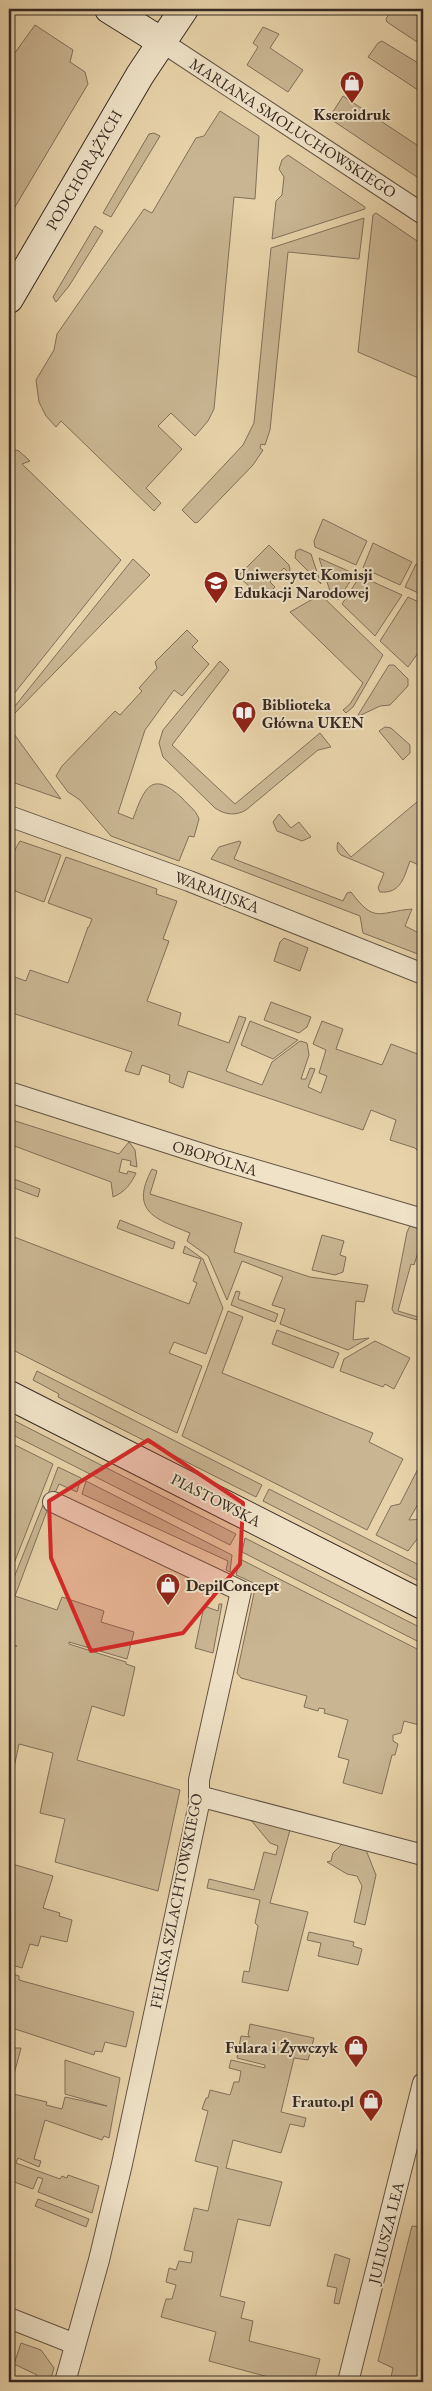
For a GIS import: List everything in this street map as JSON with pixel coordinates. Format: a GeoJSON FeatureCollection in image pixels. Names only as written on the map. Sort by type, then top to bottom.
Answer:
{"type":"FeatureCollection","features":[{"type":"Feature","properties":{"kind":"street"},"geometry":{"type":"LineString","coordinates":[[109,9],[162,42]]}},
{"type":"Feature","properties":{"kind":"street","name":"PODCHORĄŻYCH"},"geometry":{"type":"LineString","coordinates":[[9,300],[162,42],[184,9]]}},
{"type":"Feature","properties":{"kind":"street","name":"MARIANA SMOLUCHOWSKIEGO"},"geometry":{"type":"LineString","coordinates":[[162,42],[423,214]]}},
{"type":"Feature","properties":{"kind":"street","name":"WARMIJSKA"},"geometry":{"type":"LineString","coordinates":[[9,816],[189,880],[423,974]]}},
{"type":"Feature","properties":{"kind":"street","name":"OBOPÓLNA"},"geometry":{"type":"LineString","coordinates":[[9,1092],[237,1165],[423,1219]]}},
{"type":"Feature","properties":{"kind":"street","name":"PIASTOWSKA"},"geometry":{"type":"LineString","coordinates":[[9,1395],[423,1605]]}},
{"type":"Feature","properties":{"kind":"street","name":"FELIKSA SZLACHTOWSKIEGO"},"geometry":{"type":"LineString","coordinates":[[53,1502],[241,1591],[199,1780],[199,1796],[121,2172],[65,2382]]}},
{"type":"Feature","properties":{"kind":"street"},"geometry":{"type":"LineString","coordinates":[[199,1796],[423,1855]]}},
{"type":"Feature","properties":{"kind":"street","name":"JULIUSZA LEA"},"geometry":{"type":"LineString","coordinates":[[348,2382],[423,2083]]}},
{"type":"Feature","properties":{"kind":"street"},"geometry":{"type":"LineString","coordinates":[[9,2318],[76,2344]]}},
{"type":"Feature","properties":{"kind":"highlighted area"},"geometry":{"type":"Polygon","coordinates":[[[148,1440],[243,1503],[240,1564],[183,1633],[91,1651],[51,1558],[49,1501],[148,1440]]]}},
{"type":"Feature","properties":{"kind":"shaded area"},"geometry":{"type":"Polygon","coordinates":[[[392,9],[406,9],[420,18],[423,13],[423,33],[417,42],[387,22],[386,19],[392,9]]]}},
{"type":"Feature","properties":{"kind":"shaded area"},"geometry":{"type":"Polygon","coordinates":[[[35,25],[73,50],[70,62],[85,72],[88,84],[9,217],[9,61],[35,25]]]}},
{"type":"Feature","properties":{"kind":"shaded area"},"geometry":{"type":"Polygon","coordinates":[[[263,27],[279,34],[270,48],[303,70],[288,92],[247,65],[258,47],[253,43],[263,27]]]}},
{"type":"Feature","properties":{"kind":"shaded area"},"geometry":{"type":"Polygon","coordinates":[[[382,41],[423,66],[423,89],[421,92],[368,57],[378,43],[382,41]]]}},
{"type":"Feature","properties":{"kind":"shaded area"},"geometry":{"type":"Polygon","coordinates":[[[343,96],[423,149],[423,181],[329,118],[343,96]]]}},
{"type":"Feature","properties":{"kind":"shaded area"},"geometry":{"type":"Polygon","coordinates":[[[220,111],[259,136],[255,199],[234,197],[214,409],[208,421],[195,436],[171,413],[158,426],[182,449],[146,488],[161,503],[154,511],[61,421],[56,427],[46,416],[39,402],[36,380],[54,350],[57,334],[144,209],[152,213],[196,138],[204,136],[220,111]]]}},
{"type":"Feature","properties":{"kind":"shaded area"},"geometry":{"type":"Polygon","coordinates":[[[154,133],[160,136],[111,217],[103,213],[149,134],[154,133]]]}},
{"type":"Feature","properties":{"kind":"shaded area"},"geometry":{"type":"Polygon","coordinates":[[[288,155],[365,207],[365,209],[272,239],[276,201],[282,195],[284,177],[279,169],[282,160],[288,155]]]}},
{"type":"Feature","properties":{"kind":"shaded area"},"geometry":{"type":"Polygon","coordinates":[[[376,213],[423,245],[423,380],[358,352],[373,215],[376,213]]]}},
{"type":"Feature","properties":{"kind":"shaded area"},"geometry":{"type":"Polygon","coordinates":[[[364,218],[359,259],[288,252],[270,430],[265,445],[261,444],[260,448],[263,450],[253,465],[195,523],[182,510],[243,445],[254,423],[271,248],[364,218]]]}},
{"type":"Feature","properties":{"kind":"shaded area"},"geometry":{"type":"Polygon","coordinates":[[[95,226],[103,231],[69,286],[56,302],[53,297],[95,226]]]}},
{"type":"Feature","properties":{"kind":"shaded area"},"geometry":{"type":"Polygon","coordinates":[[[9,448],[19,451],[30,461],[22,464],[121,560],[9,700],[9,448]]]}},
{"type":"Feature","properties":{"kind":"shaded area"},"geometry":{"type":"Polygon","coordinates":[[[323,519],[367,541],[356,565],[315,547],[314,541],[323,519]]]}},
{"type":"Feature","properties":{"kind":"shaded area"},"geometry":{"type":"Polygon","coordinates":[[[373,543],[412,562],[400,585],[363,568],[373,543]]]}},
{"type":"Feature","properties":{"kind":"shaded area"},"geometry":{"type":"Polygon","coordinates":[[[269,545],[289,565],[290,569],[289,573],[284,568],[270,582],[275,587],[263,599],[238,576],[269,545]]]}},
{"type":"Feature","properties":{"kind":"shaded area"},"geometry":{"type":"Polygon","coordinates":[[[300,549],[311,554],[321,584],[295,558],[296,551],[300,549]]]}},
{"type":"Feature","properties":{"kind":"shaded area"},"geometry":{"type":"Polygon","coordinates":[[[319,558],[355,574],[338,600],[331,594],[319,558]]]}},
{"type":"Feature","properties":{"kind":"shaded area"},"geometry":{"type":"Polygon","coordinates":[[[133,559],[150,575],[12,716],[11,711],[133,559]]]}},
{"type":"Feature","properties":{"kind":"shaded area"},"geometry":{"type":"Polygon","coordinates":[[[416,564],[423,567],[423,595],[405,587],[416,564]]]}},
{"type":"Feature","properties":{"kind":"shaded area"},"geometry":{"type":"Polygon","coordinates":[[[360,576],[402,595],[375,636],[342,604],[360,576]]]}},
{"type":"Feature","properties":{"kind":"shaded area"},"geometry":{"type":"Polygon","coordinates":[[[318,596],[322,596],[383,655],[353,707],[346,713],[343,710],[350,704],[363,683],[290,612],[318,596]]]}},
{"type":"Feature","properties":{"kind":"shaded area"},"geometry":{"type":"Polygon","coordinates":[[[408,597],[423,604],[423,646],[408,667],[380,641],[408,597]]]}},
{"type":"Feature","properties":{"kind":"shaded area"},"geometry":{"type":"Polygon","coordinates":[[[187,630],[198,641],[192,647],[209,664],[182,696],[174,690],[145,730],[118,813],[133,819],[141,799],[150,786],[156,784],[163,785],[171,789],[192,808],[199,819],[194,837],[189,836],[179,861],[111,836],[80,800],[68,792],[56,776],[62,766],[115,711],[120,715],[142,691],[139,688],[157,668],[155,662],[187,630]]]}},
{"type":"Feature","properties":{"kind":"shaded area"},"geometry":{"type":"Polygon","coordinates":[[[220,661],[229,670],[172,745],[235,804],[320,733],[331,747],[318,750],[246,810],[234,814],[215,808],[163,757],[159,743],[163,730],[220,661]]]}},
{"type":"Feature","properties":{"kind":"shaded area"},"geometry":{"type":"Polygon","coordinates":[[[389,665],[394,665],[408,679],[408,686],[390,705],[380,706],[359,716],[358,715],[389,665]]]}},
{"type":"Feature","properties":{"kind":"shaded area"},"geometry":{"type":"Polygon","coordinates":[[[9,727],[61,799],[9,781],[9,727]]]}},
{"type":"Feature","properties":{"kind":"shaded area"},"geometry":{"type":"Polygon","coordinates":[[[385,727],[391,728],[410,745],[410,753],[403,760],[379,731],[385,727]]]}},
{"type":"Feature","properties":{"kind":"shaded area"},"geometry":{"type":"Polygon","coordinates":[[[423,797],[423,867],[410,861],[401,883],[393,890],[380,892],[378,888],[384,873],[341,855],[337,849],[338,842],[351,857],[423,797]]]}},
{"type":"Feature","properties":{"kind":"shaded area"},"geometry":{"type":"Polygon","coordinates":[[[279,814],[291,828],[299,822],[311,837],[302,841],[277,831],[273,822],[279,814]]]}},
{"type":"Feature","properties":{"kind":"shaded area"},"geometry":{"type":"Polygon","coordinates":[[[20,841],[61,855],[44,902],[15,891],[10,872],[12,859],[20,841]]]}},
{"type":"Feature","properties":{"kind":"shaded area"},"geometry":{"type":"Polygon","coordinates":[[[241,842],[234,859],[343,901],[347,893],[351,892],[366,909],[378,914],[412,909],[405,926],[423,935],[423,956],[363,933],[360,916],[211,859],[219,847],[241,842]]]}},
{"type":"Feature","properties":{"kind":"shaded area"},"geometry":{"type":"Polygon","coordinates":[[[66,857],[157,889],[156,894],[177,901],[163,939],[169,941],[147,1001],[181,1013],[178,1025],[229,1043],[239,1016],[246,1018],[226,1071],[262,1085],[272,1062],[300,1041],[307,1043],[309,1055],[301,1079],[306,1079],[310,1068],[315,1069],[308,1087],[321,1093],[327,1076],[319,1073],[326,1050],[313,1044],[322,1021],[343,1029],[336,1049],[382,1065],[391,1044],[423,1056],[423,1156],[415,1148],[390,1140],[396,1120],[371,1110],[363,1130],[188,1071],[183,1088],[169,1082],[170,1075],[142,1065],[139,1075],[125,1071],[132,1052],[9,1012],[9,975],[26,981],[30,970],[68,983],[92,919],[48,903],[66,857]]]}},
{"type":"Feature","properties":{"kind":"shaded area"},"geometry":{"type":"Polygon","coordinates":[[[284,938],[308,948],[300,971],[274,961],[280,942],[284,938]]]}},
{"type":"Feature","properties":{"kind":"shaded area"},"geometry":{"type":"Polygon","coordinates":[[[271,1002],[311,1017],[307,1027],[299,1033],[264,1020],[271,1002]]]}},
{"type":"Feature","properties":{"kind":"shaded area"},"geometry":{"type":"Polygon","coordinates":[[[250,1021],[298,1040],[273,1059],[241,1045],[250,1021]]]}},
{"type":"Feature","properties":{"kind":"shaded area"},"geometry":{"type":"Polygon","coordinates":[[[9,1119],[119,1154],[129,1142],[135,1150],[137,1167],[130,1165],[131,1161],[122,1159],[119,1172],[127,1174],[128,1171],[136,1173],[127,1187],[113,1197],[111,1182],[9,1144],[9,1119]]]}},
{"type":"Feature","properties":{"kind":"shaded area"},"geometry":{"type":"Polygon","coordinates":[[[152,1169],[157,1171],[150,1194],[242,1223],[234,1252],[310,1277],[368,1285],[364,1302],[356,1301],[353,1340],[369,1338],[348,1350],[280,1324],[285,1309],[272,1305],[283,1277],[242,1261],[227,1300],[208,1256],[187,1241],[190,1233],[157,1218],[145,1204],[143,1195],[152,1169]]]}},
{"type":"Feature","properties":{"kind":"shaded area"},"geometry":{"type":"Polygon","coordinates":[[[9,1177],[40,1189],[38,1197],[9,1186],[9,1177]]]}},
{"type":"Feature","properties":{"kind":"shaded area"},"geometry":{"type":"Polygon","coordinates":[[[120,1220],[175,1242],[173,1249],[117,1228],[120,1220]]]}},
{"type":"Feature","properties":{"kind":"shaded area"},"geometry":{"type":"Polygon","coordinates":[[[410,1226],[423,1230],[423,1246],[420,1246],[414,1265],[411,1264],[398,1311],[418,1317],[417,1320],[394,1313],[392,1309],[407,1232],[410,1226]]]}},
{"type":"Feature","properties":{"kind":"shaded area"},"geometry":{"type":"Polygon","coordinates":[[[9,1235],[189,1304],[197,1283],[193,1281],[201,1259],[183,1253],[185,1246],[203,1259],[223,1308],[206,1354],[174,1342],[169,1353],[202,1366],[177,1433],[9,1348],[9,1235]]]}},
{"type":"Feature","properties":{"kind":"shaded area"},"geometry":{"type":"Polygon","coordinates":[[[322,1235],[344,1241],[340,1255],[346,1257],[343,1272],[335,1275],[312,1270],[322,1235]]]}},
{"type":"Feature","properties":{"kind":"shaded area"},"geometry":{"type":"Polygon","coordinates":[[[236,1291],[240,1292],[238,1299],[278,1314],[275,1322],[231,1305],[236,1291]]]}},
{"type":"Feature","properties":{"kind":"shaded area"},"geometry":{"type":"Polygon","coordinates":[[[228,1311],[243,1317],[222,1373],[373,1433],[369,1442],[403,1459],[367,1530],[182,1436],[228,1311]]]}},
{"type":"Feature","properties":{"kind":"shaded area"},"geometry":{"type":"Polygon","coordinates":[[[277,1330],[339,1353],[333,1368],[272,1344],[277,1330]]]}},
{"type":"Feature","properties":{"kind":"shaded area"},"geometry":{"type":"Polygon","coordinates":[[[375,1341],[410,1358],[394,1389],[385,1384],[383,1387],[340,1371],[344,1359],[375,1341]]]}},
{"type":"Feature","properties":{"kind":"shaded area"},"geometry":{"type":"Polygon","coordinates":[[[37,1371],[262,1485],[256,1497],[58,1397],[59,1394],[33,1380],[37,1371]]]}},
{"type":"Feature","properties":{"kind":"shaded area"},"geometry":{"type":"Polygon","coordinates":[[[9,1418],[236,1534],[230,1545],[9,1433],[9,1418]]]}},
{"type":"Feature","properties":{"kind":"shaded area"},"geometry":{"type":"Polygon","coordinates":[[[9,1442],[53,1464],[11,1571],[9,1571],[9,1540],[15,1516],[9,1514],[9,1442]]]}},
{"type":"Feature","properties":{"kind":"shaded area"},"geometry":{"type":"Polygon","coordinates":[[[423,1459],[423,1495],[409,1520],[423,1519],[423,1531],[408,1551],[376,1535],[391,1506],[400,1504],[423,1459]]]}},
{"type":"Feature","properties":{"kind":"shaded area"},"geometry":{"type":"Polygon","coordinates":[[[58,1467],[81,1478],[77,1492],[59,1484],[50,1504],[45,1502],[58,1467]]]}},
{"type":"Feature","properties":{"kind":"shaded area"},"geometry":{"type":"Polygon","coordinates":[[[86,1481],[232,1555],[230,1572],[226,1570],[228,1561],[82,1494],[86,1481]]]}},
{"type":"Feature","properties":{"kind":"shaded area"},"geometry":{"type":"Polygon","coordinates":[[[269,1489],[423,1567],[423,1583],[263,1501],[269,1489]]]}},
{"type":"Feature","properties":{"kind":"shaded area"},"geometry":{"type":"Polygon","coordinates":[[[43,1505],[48,1508],[15,1596],[57,1610],[62,1597],[104,1611],[101,1622],[134,1632],[127,1659],[69,1642],[69,1644],[126,1662],[126,1664],[135,1667],[124,1716],[92,1706],[77,1760],[180,1790],[158,1891],[55,1862],[65,1819],[40,1813],[53,1753],[19,1744],[9,1791],[9,1646],[17,1646],[9,1644],[9,1590],[43,1505]]]}},
{"type":"Feature","properties":{"kind":"shaded area"},"geometry":{"type":"Polygon","coordinates":[[[245,1538],[423,1629],[423,1644],[242,1552],[245,1538]]]}},
{"type":"Feature","properties":{"kind":"shaded area"},"geometry":{"type":"Polygon","coordinates":[[[240,1559],[423,1652],[423,1726],[404,1721],[401,1733],[393,1735],[393,1741],[398,1744],[395,1755],[392,1755],[382,1794],[343,1783],[349,1760],[338,1757],[348,1720],[324,1713],[325,1709],[319,1708],[318,1711],[304,1707],[307,1696],[241,1678],[237,1673],[256,1584],[236,1575],[240,1559]]]}},
{"type":"Feature","properties":{"kind":"shaded area"},"geometry":{"type":"Polygon","coordinates":[[[219,1604],[222,1604],[213,1653],[195,1648],[204,1606],[218,1611],[219,1604]]]}},
{"type":"Feature","properties":{"kind":"shaded area"},"geometry":{"type":"Polygon","coordinates":[[[250,1819],[290,1830],[270,1903],[308,1912],[288,1991],[242,1982],[244,1971],[249,1972],[258,1926],[255,1923],[260,1900],[207,1888],[209,1879],[254,1890],[264,1852],[276,1855],[278,1846],[270,1843],[250,1819]]]}},
{"type":"Feature","properties":{"kind":"shaded area"},"geometry":{"type":"Polygon","coordinates":[[[342,1844],[366,1850],[376,1875],[365,1925],[354,1922],[362,1886],[357,1876],[347,1874],[327,1862],[331,1861],[333,1853],[342,1844]]]}},
{"type":"Feature","properties":{"kind":"shaded area"},"geometry":{"type":"Polygon","coordinates":[[[9,1863],[53,1876],[43,1908],[60,1913],[59,1916],[72,1920],[67,1942],[41,1936],[38,1946],[30,1944],[22,1968],[12,1965],[10,1973],[19,1976],[19,1980],[134,2012],[126,2047],[105,2042],[102,2052],[95,2051],[94,2055],[9,2027],[9,1863]]]}},
{"type":"Feature","properties":{"kind":"shaded area"},"geometry":{"type":"Polygon","coordinates":[[[309,1932],[354,1942],[353,1946],[362,1949],[358,1965],[318,1956],[321,1943],[307,1940],[309,1932]]]}},
{"type":"Feature","properties":{"kind":"shaded area"},"geometry":{"type":"Polygon","coordinates":[[[250,2024],[314,2038],[308,2060],[294,2058],[281,2112],[306,2118],[304,2127],[290,2124],[281,2153],[233,2140],[226,2168],[282,2182],[270,2226],[238,2219],[220,2296],[245,2302],[241,2318],[253,2321],[249,2341],[320,2359],[314,2382],[287,2382],[209,2361],[216,2332],[161,2317],[166,2299],[172,2299],[176,2285],[166,2282],[169,2268],[176,2270],[179,2261],[191,2263],[193,2252],[184,2250],[194,2208],[208,2211],[218,2167],[195,2161],[208,2111],[202,2109],[206,2098],[208,2098],[210,2090],[230,2095],[234,2082],[239,2082],[241,2071],[229,2068],[231,2060],[265,2068],[265,2065],[237,2058],[241,2036],[250,2037],[248,2035],[250,2024]]]}},
{"type":"Feature","properties":{"kind":"shaded area"},"geometry":{"type":"Polygon","coordinates":[[[9,2048],[21,2048],[9,2093],[9,2048]]]}},
{"type":"Feature","properties":{"kind":"shaded area"},"geometry":{"type":"Polygon","coordinates":[[[65,2060],[120,2078],[109,2138],[104,2136],[102,2140],[45,2120],[34,2159],[41,2161],[39,2167],[18,2158],[16,2163],[60,2179],[62,2176],[67,2178],[68,2175],[99,2186],[92,2213],[38,2192],[43,2179],[38,2177],[33,2189],[9,2180],[9,2093],[47,2102],[46,2105],[62,2109],[65,2097],[107,2106],[65,2094],[65,2060]]]}},
{"type":"Feature","properties":{"kind":"shaded area"},"geometry":{"type":"Polygon","coordinates":[[[38,2199],[89,2219],[86,2227],[35,2206],[38,2199]]]}},
{"type":"Feature","properties":{"kind":"shaded area"},"geometry":{"type":"Polygon","coordinates":[[[412,2226],[423,2227],[423,2382],[390,2382],[393,2368],[378,2361],[412,2226]]]}},
{"type":"Feature","properties":{"kind":"shaded area"},"geometry":{"type":"Polygon","coordinates":[[[335,2254],[350,2259],[339,2304],[334,2303],[337,2288],[327,2286],[335,2254]]]}},
{"type":"Feature","properties":{"kind":"shaded area"},"geometry":{"type":"Polygon","coordinates":[[[21,2343],[41,2350],[54,2368],[50,2382],[34,2382],[37,2375],[14,2364],[21,2343]]]}},
{"type":"Feature","properties":{"kind":"shaded area"},"geometry":{"type":"Polygon","coordinates":[[[373,2380],[390,2382],[373,2382],[373,2380]]]}},
{"type":"Feature","properties":{"kind":"place","name":"Kseroidruk"},"geometry":{"type":"Point","coordinates":[352,104]}},
{"type":"Feature","properties":{"kind":"place","name":"Uniwersytet Komisji Edukacji Narodowej"},"geometry":{"type":"Point","coordinates":[216,604]}},
{"type":"Feature","properties":{"kind":"place","name":"Biblioteka Główna UKEN"},"geometry":{"type":"Point","coordinates":[244,734]}},
{"type":"Feature","properties":{"kind":"place","name":"DepilConcept"},"geometry":{"type":"Point","coordinates":[168,1606]}},
{"type":"Feature","properties":{"kind":"place","name":"Fulara i Żywczyk"},"geometry":{"type":"Point","coordinates":[356,2068]}},
{"type":"Feature","properties":{"kind":"place","name":"Frauto.pl"},"geometry":{"type":"Point","coordinates":[371,2122]}}]}
